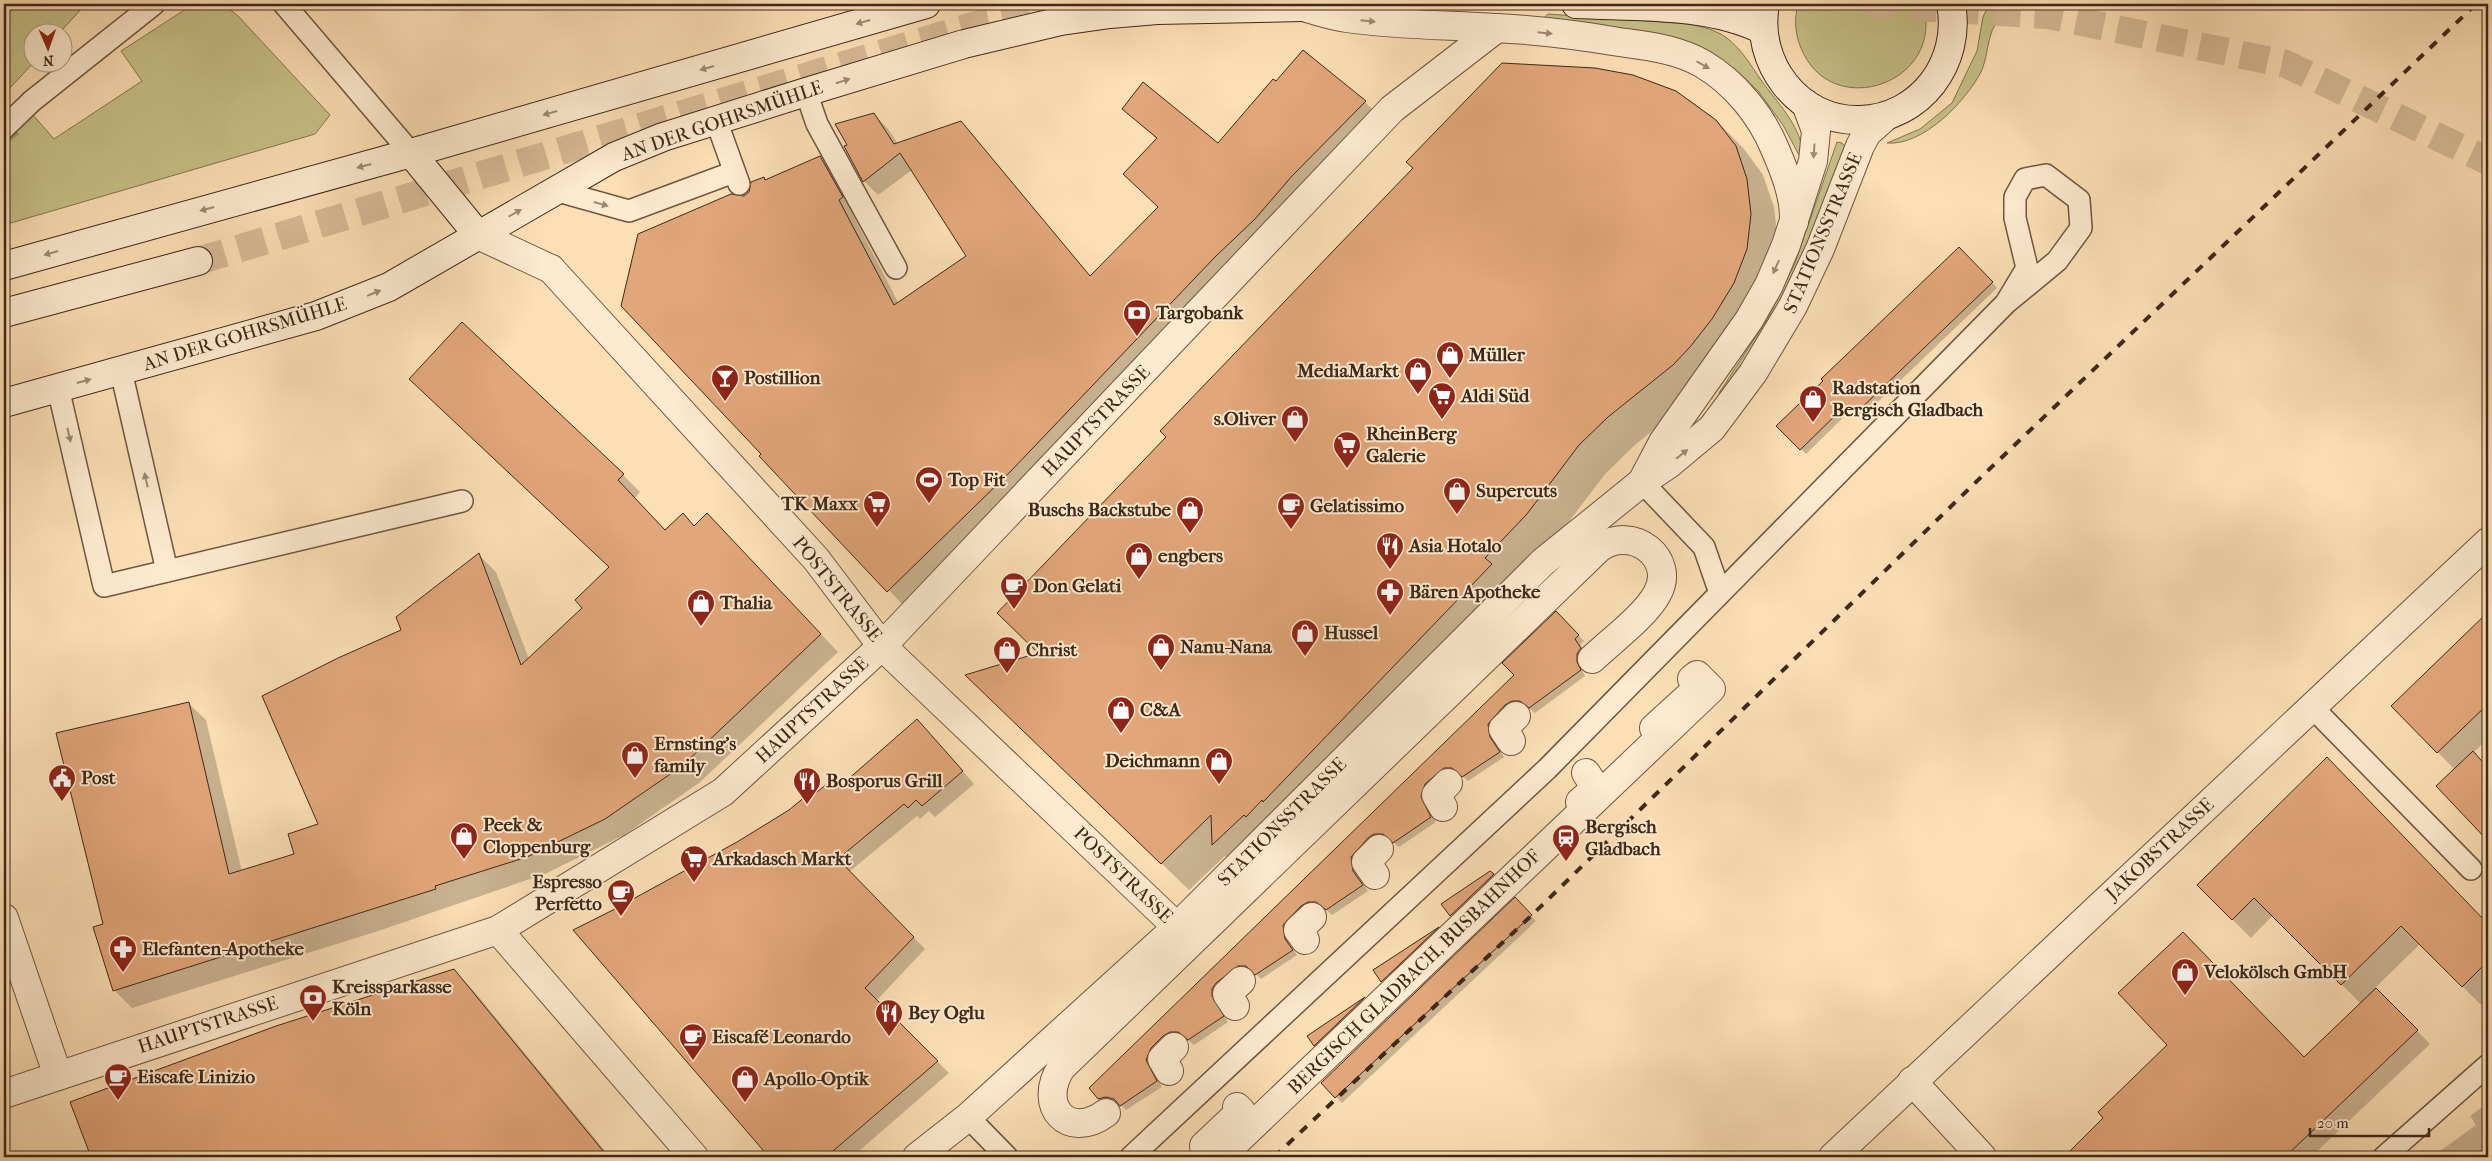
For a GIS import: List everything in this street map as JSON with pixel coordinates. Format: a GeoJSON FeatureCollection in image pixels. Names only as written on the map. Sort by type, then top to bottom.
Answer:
{"type":"FeatureCollection","features":[{"type":"Feature","properties":{"kind":"street"},"geometry":{"type":"LineString","coordinates":[[4,266],[411,153],[926,4]]}},
{"type":"Feature","properties":{"kind":"street"},"geometry":{"type":"LineString","coordinates":[[1576,4],[1710,13],[1735,18],[1763,30]]}},
{"type":"Feature","properties":{"kind":"street"},"geometry":{"type":"LineString","coordinates":[[1765,4],[1764,43],[1773,67],[1787,88],[1806,104],[1818,111],[1858,120],[1886,116],[1915,101],[1937,78],[1951,48],[1955,8]]}},
{"type":"Feature","properties":{"kind":"street","name":"AN DER GOHRSMÜHLE"},"geometry":{"type":"LineString","coordinates":[[4,403],[316,316],[388,287],[614,157],[716,120],[964,44],[1061,21],[1110,14],[1157,10],[1315,5],[1345,18],[1497,28],[1602,39],[1660,48],[1702,64],[1734,89],[1761,122],[1772,142],[1788,182],[1794,207],[1794,222]]}},
{"type":"Feature","properties":{"kind":"street","name":"HAUPTSTRASSE"},"geometry":{"type":"LineString","coordinates":[[4,1094],[498,930],[723,792],[882,646],[1392,108],[1497,28]]}},
{"type":"Feature","properties":{"kind":"street","name":"STATIONSSTRASSE"},"geometry":{"type":"LineString","coordinates":[[1642,482],[1663,442],[1749,320],[1769,285],[1794,222],[1813,161],[1816,130],[1806,104]]}},
{"type":"Feature","properties":{"kind":"street","name":"STATIONSSTRASSE"},"geometry":{"type":"LineString","coordinates":[[917,1157],[968,1117],[1177,927],[1542,562],[1642,482],[1669,464],[1712,428],[1753,373],[1793,306],[1814,262],[1860,146],[1868,133],[1886,116]]}},
{"type":"Feature","properties":{"kind":"street"},"geometry":{"type":"LineString","coordinates":[[411,153],[478,235]]}},
{"type":"Feature","properties":{"kind":"street","name":"POSTSTRASSE"},"geometry":{"type":"LineString","coordinates":[[478,235],[552,269],[816,559],[882,646],[1177,927]]}},
{"type":"Feature","properties":{"kind":"street"},"geometry":{"type":"LineString","coordinates":[[4,314],[198,261]]}},
{"type":"Feature","properties":{"kind":"street"},"geometry":{"type":"LineString","coordinates":[[1106,1113],[1096,1120],[1083,1124],[1070,1122],[1060,1114],[1053,1102],[1051,1090],[1054,1078],[1061,1068],[1599,548],[1609,541],[1625,538],[1640,542],[1651,551],[1659,562],[1661,577],[1658,592],[1650,604],[1592,659]]}},
{"type":"Feature","properties":{"kind":"street","name":"JAKOBSTRASSE"},"geometry":{"type":"LineString","coordinates":[[1833,1157],[2488,542]]}},
{"type":"Feature","properties":{"kind":"street","name":"BERGISCH GLADBACH, BUSBAHNHOF"},"geometry":{"type":"LineString","coordinates":[[1212,1152],[1711,689],[1697,675],[1692,679],[1698,688],[1654,728]]}},
{"type":"Feature","properties":{"kind":"street"},"geometry":{"type":"LineString","coordinates":[[1580,802],[1596,788],[1586,773]]}},
{"type":"Feature","properties":{"kind":"street","name":"BERGISCH GLADBACH, BUSBAHNHOF"},"geometry":{"type":"LineString","coordinates":[[1508,869],[1525,853],[1519,843]]}},
{"type":"Feature","properties":{"kind":"street","name":"BERGISCH GLADBACH, BUSBAHNHOF"},"geometry":{"type":"LineString","coordinates":[[1438,935],[1455,920],[1449,910]]}},
{"type":"Feature","properties":{"kind":"street"},"geometry":{"type":"LineString","coordinates":[[4,918],[58,1076]]}},
{"type":"Feature","properties":{"kind":"street"},"geometry":{"type":"LineString","coordinates":[[498,930],[694,1157]]}},
{"type":"Feature","properties":{"kind":"street","name":"BERGISCH GLADBACH, BUSBAHNHOF"},"geometry":{"type":"LineString","coordinates":[[1369,1004],[1387,987],[1380,975]]}},
{"type":"Feature","properties":{"kind":"street"},"geometry":{"type":"LineString","coordinates":[[1912,1082],[1982,1157]]}},
{"type":"Feature","properties":{"kind":"street","name":"BERGISCH GLADBACH, BUSBAHNHOF"},"geometry":{"type":"LineString","coordinates":[[1212,1152],[1241,1112],[1237,1107]]}},
{"type":"Feature","properties":{"kind":"lane"},"geometry":{"type":"LineString","coordinates":[[4,128],[32,101],[154,4]]}},
{"type":"Feature","properties":{"kind":"lane"},"geometry":{"type":"LineString","coordinates":[[284,4],[411,153]]}},
{"type":"Feature","properties":{"kind":"lane"},"geometry":{"type":"LineString","coordinates":[[806,92],[817,124],[896,268]]}},
{"type":"Feature","properties":{"kind":"lane"},"geometry":{"type":"LineString","coordinates":[[554,190],[629,212],[737,178],[716,120]]}},
{"type":"Feature","properties":{"kind":"lane"},"geometry":{"type":"LineString","coordinates":[[1131,1157],[1486,827],[1566,750],[2006,303],[2057,261],[2081,228],[2079,200],[2046,175],[2025,179],[2015,197],[2015,218],[2027,268],[2006,303]]}},
{"type":"Feature","properties":{"kind":"lane"},"geometry":{"type":"LineString","coordinates":[[121,371],[167,571]]}},
{"type":"Feature","properties":{"kind":"lane"},"geometry":{"type":"LineString","coordinates":[[58,388],[104,586],[462,501]]}},
{"type":"Feature","properties":{"kind":"lane"},"geometry":{"type":"LineString","coordinates":[[1642,482],[1704,547],[1720,593]]}},
{"type":"Feature","properties":{"kind":"lane"},"geometry":{"type":"LineString","coordinates":[[2312,707],[2471,869]]}},
{"type":"Feature","properties":{"kind":"lane"},"geometry":{"type":"LineString","coordinates":[[2384,1157],[2488,1065]]}},
{"type":"Feature","properties":{"kind":"lane"},"geometry":{"type":"LineString","coordinates":[[968,1117],[1008,1157]]}},
{"type":"Feature","properties":{"kind":"shaded area"},"geometry":{"type":"Polygon","coordinates":[[[4,4],[86,4],[69,22],[22,22],[22,72],[25,72],[10,88],[4,80],[4,4]]]}},
{"type":"Feature","properties":{"kind":"shaded area"},"geometry":{"type":"Polygon","coordinates":[[[198,4],[223,4],[238,16],[330,115],[315,134],[4,225],[4,115],[33,115],[54,139],[142,81],[121,51],[189,7],[198,4]]]}},
{"type":"Feature","properties":{"kind":"shaded area"},"geometry":{"type":"Polygon","coordinates":[[[1798,4],[1923,4],[1926,32],[1918,55],[1902,72],[1882,84],[1859,88],[1836,84],[1816,71],[1801,48],[1796,26],[1798,4]]]}},
{"type":"Feature","properties":{"kind":"shaded area"},"geometry":{"type":"Polygon","coordinates":[[[1989,4],[2007,4],[1992,31],[1983,67],[1974,84],[1942,120],[1928,130],[1901,142],[1887,143],[1920,129],[1952,103],[1977,51],[1983,17],[1989,4]]]}},
{"type":"Feature","properties":{"kind":"shaded area"},"geometry":{"type":"Polygon","coordinates":[[[1548,14],[1691,24],[1723,35],[1741,52],[1787,114],[1797,132],[1803,153],[1799,155],[1783,125],[1759,92],[1735,69],[1705,50],[1535,27],[1548,14]]]}},
{"type":"Feature","properties":{"kind":"shaded area"},"geometry":{"type":"Polygon","coordinates":[[[1837,142],[1842,143],[1845,147],[1797,279],[1726,398],[1719,393],[1768,318],[1795,263],[1837,142]]]}},
{"type":"Feature","properties":{"kind":"building"},"geometry":{"type":"Polygon","coordinates":[[[1303,50],[1366,101],[1292,176],[1255,219],[1215,257],[1010,472],[887,592],[759,456],[761,454],[621,306],[638,234],[731,194],[744,196],[749,192],[751,182],[764,177],[765,180],[820,156],[843,197],[839,200],[894,305],[966,256],[900,153],[863,182],[844,146],[847,145],[835,124],[874,113],[894,144],[961,121],[1090,276],[1158,207],[1123,174],[1157,138],[1122,109],[1143,82],[1218,143],[1273,79],[1276,81],[1303,50]]]}},
{"type":"Feature","properties":{"kind":"building","name":"RheinBerg Galerie"},"geometry":{"type":"Polygon","coordinates":[[[1502,63],[1595,68],[1633,75],[1676,91],[1716,120],[1736,146],[1747,179],[1751,214],[1747,249],[1734,283],[1712,319],[1690,347],[1673,365],[1608,417],[1579,445],[1527,514],[1485,558],[1492,564],[1263,802],[1262,800],[1246,817],[1244,815],[1212,845],[1211,815],[1161,864],[965,675],[1038,653],[997,613],[1166,437],[1160,431],[1413,168],[1406,162],[1502,63]]]}},
{"type":"Feature","properties":{"kind":"building"},"geometry":{"type":"Polygon","coordinates":[[[1959,247],[1993,282],[1854,415],[1845,406],[1800,450],[1776,426],[1823,381],[1821,379],[1959,247]]]}},
{"type":"Feature","properties":{"kind":"building"},"geometry":{"type":"Polygon","coordinates":[[[462,322],[624,474],[618,480],[665,530],[683,513],[694,526],[707,513],[821,634],[682,766],[605,819],[527,857],[435,886],[436,889],[113,991],[93,927],[103,924],[56,733],[189,702],[229,874],[294,854],[288,834],[318,824],[262,696],[338,658],[401,630],[396,617],[479,553],[521,665],[582,608],[575,600],[609,567],[409,379],[462,322]]]}},
{"type":"Feature","properties":{"kind":"building"},"geometry":{"type":"Polygon","coordinates":[[[1556,611],[1579,635],[1575,639],[1581,648],[1577,654],[1577,662],[1581,670],[1529,708],[1520,701],[1512,701],[1505,705],[1488,724],[1490,737],[1500,752],[1462,777],[1452,768],[1444,768],[1425,784],[1421,797],[1431,817],[1393,843],[1383,834],[1374,834],[1368,838],[1351,857],[1353,871],[1363,885],[1326,910],[1316,902],[1308,902],[1301,906],[1283,925],[1285,939],[1293,950],[1255,975],[1246,966],[1238,966],[1216,983],[1212,989],[1212,996],[1224,1016],[1188,1040],[1178,1032],[1170,1032],[1163,1036],[1151,1048],[1146,1060],[1157,1081],[1120,1106],[1114,1099],[1106,1097],[1098,1099],[1089,1088],[1514,675],[1502,663],[1556,611]]]}},
{"type":"Feature","properties":{"kind":"building"},"geometry":{"type":"Polygon","coordinates":[[[2488,612],[2488,704],[2437,753],[2391,706],[2488,612]]]}},
{"type":"Feature","properties":{"kind":"building"},"geometry":{"type":"Polygon","coordinates":[[[917,719],[963,771],[922,806],[916,800],[908,808],[904,804],[838,859],[914,937],[865,988],[938,1061],[826,1157],[769,1157],[573,930],[737,842],[789,810],[806,796],[812,796],[832,780],[838,788],[917,719]]]}},
{"type":"Feature","properties":{"kind":"building"},"geometry":{"type":"Polygon","coordinates":[[[2473,751],[2488,768],[2488,841],[2436,786],[2473,751]]]}},
{"type":"Feature","properties":{"kind":"building"},"geometry":{"type":"Polygon","coordinates":[[[2327,757],[2488,924],[2488,961],[2462,987],[2401,926],[2341,985],[2254,898],[2232,920],[2197,885],[2327,757]]]}},
{"type":"Feature","properties":{"kind":"building"},"geometry":{"type":"Polygon","coordinates":[[[1490,871],[1494,874],[1450,916],[1441,904],[1490,871]]]}},
{"type":"Feature","properties":{"kind":"building"},"geometry":{"type":"Polygon","coordinates":[[[1515,897],[1532,915],[1335,1098],[1321,1083],[1515,897]]]}},
{"type":"Feature","properties":{"kind":"building"},"geometry":{"type":"Polygon","coordinates":[[[1439,927],[1381,982],[1373,970],[1439,927]]]}},
{"type":"Feature","properties":{"kind":"building"},"geometry":{"type":"Polygon","coordinates":[[[2183,932],[2304,1057],[2376,988],[2418,1030],[2285,1157],[2064,1157],[2103,1118],[2098,1112],[2167,1045],[2118,993],[2183,932]]]}},
{"type":"Feature","properties":{"kind":"building"},"geometry":{"type":"Polygon","coordinates":[[[454,969],[608,1157],[91,1157],[70,1102],[276,1026],[454,969]]]}},
{"type":"Feature","properties":{"kind":"building"},"geometry":{"type":"Polygon","coordinates":[[[1365,997],[1314,1046],[1307,1036],[1365,997]]]}},
{"type":"Feature","properties":{"kind":"tunnel"},"geometry":{"type":"LineString","coordinates":[[1867,4],[2048,15],[2286,64],[2488,161]]}},
{"type":"Feature","properties":{"kind":"tunnel"},"geometry":{"type":"LineString","coordinates":[[198,261],[976,25],[1055,10]]}},
{"type":"Feature","properties":{"kind":"railway"},"geometry":{"type":"LineString","coordinates":[[1274,1157],[1532,915],[1976,482],[2476,4]]}},
{"type":"Feature","properties":{"kind":"place","name":"Targobank"},"geometry":{"type":"Point","coordinates":[1137,337]}},
{"type":"Feature","properties":{"kind":"place","name":"Müller"},"geometry":{"type":"Point","coordinates":[1450,379]}},
{"type":"Feature","properties":{"kind":"place","name":"MediaMarkt"},"geometry":{"type":"Point","coordinates":[1418,395]}},
{"type":"Feature","properties":{"kind":"place","name":"Postillion"},"geometry":{"type":"Point","coordinates":[725,402]}},
{"type":"Feature","properties":{"kind":"place","name":"Aldi Süd"},"geometry":{"type":"Point","coordinates":[1442,420]}},
{"type":"Feature","properties":{"kind":"place","name":"Radstation Bergisch Gladbach"},"geometry":{"type":"Point","coordinates":[1813,423]}},
{"type":"Feature","properties":{"kind":"place","name":"s.Oliver"},"geometry":{"type":"Point","coordinates":[1295,443]}},
{"type":"Feature","properties":{"kind":"place","name":"RheinBerg Galerie"},"geometry":{"type":"Point","coordinates":[1347,469]}},
{"type":"Feature","properties":{"kind":"place","name":"Top Fit"},"geometry":{"type":"Point","coordinates":[929,504]}},
{"type":"Feature","properties":{"kind":"place","name":"Supercuts"},"geometry":{"type":"Point","coordinates":[1457,515]}},
{"type":"Feature","properties":{"kind":"place","name":"TK Maxx"},"geometry":{"type":"Point","coordinates":[877,528]}},
{"type":"Feature","properties":{"kind":"place","name":"Gelatissimo"},"geometry":{"type":"Point","coordinates":[1291,530]}},
{"type":"Feature","properties":{"kind":"place","name":"Buschs Backstube"},"geometry":{"type":"Point","coordinates":[1190,534]}},
{"type":"Feature","properties":{"kind":"place","name":"Asia Hotalo"},"geometry":{"type":"Point","coordinates":[1390,570]}},
{"type":"Feature","properties":{"kind":"place","name":"engbers"},"geometry":{"type":"Point","coordinates":[1139,580]}},
{"type":"Feature","properties":{"kind":"place","name":"Don Gelati"},"geometry":{"type":"Point","coordinates":[1014,610]}},
{"type":"Feature","properties":{"kind":"place","name":"Bären Apotheke"},"geometry":{"type":"Point","coordinates":[1390,616]}},
{"type":"Feature","properties":{"kind":"place","name":"Thalia"},"geometry":{"type":"Point","coordinates":[701,627]}},
{"type":"Feature","properties":{"kind":"place","name":"Hussel"},"geometry":{"type":"Point","coordinates":[1305,657]}},
{"type":"Feature","properties":{"kind":"place","name":"Nanu-Nana"},"geometry":{"type":"Point","coordinates":[1161,671]}},
{"type":"Feature","properties":{"kind":"place","name":"Christ"},"geometry":{"type":"Point","coordinates":[1007,674]}},
{"type":"Feature","properties":{"kind":"place","name":"C&A"},"geometry":{"type":"Point","coordinates":[1121,734]}},
{"type":"Feature","properties":{"kind":"place","name":"Ernsting's family"},"geometry":{"type":"Point","coordinates":[635,779]}},
{"type":"Feature","properties":{"kind":"place","name":"Deichmann"},"geometry":{"type":"Point","coordinates":[1219,785]}},
{"type":"Feature","properties":{"kind":"place","name":"Post"},"geometry":{"type":"Point","coordinates":[62,802]}},
{"type":"Feature","properties":{"kind":"place","name":"Bosporus Grill"},"geometry":{"type":"Point","coordinates":[807,805]}},
{"type":"Feature","properties":{"kind":"place","name":"Peek & Cloppenburg"},"geometry":{"type":"Point","coordinates":[464,860]}},
{"type":"Feature","properties":{"kind":"place","name":"Bergisch Gladbach"},"geometry":{"type":"Point","coordinates":[1566,862]}},
{"type":"Feature","properties":{"kind":"place","name":"Arkadasch Markt"},"geometry":{"type":"Point","coordinates":[694,883]}},
{"type":"Feature","properties":{"kind":"place","name":"Espresso Perfetto"},"geometry":{"type":"Point","coordinates":[621,917]}},
{"type":"Feature","properties":{"kind":"place","name":"Elefanten-Apotheke"},"geometry":{"type":"Point","coordinates":[123,973]}},
{"type":"Feature","properties":{"kind":"place","name":"Velokölsch GmbH"},"geometry":{"type":"Point","coordinates":[2185,996]}},
{"type":"Feature","properties":{"kind":"place","name":"Kreissparkasse Köln"},"geometry":{"type":"Point","coordinates":[313,1022]}},
{"type":"Feature","properties":{"kind":"place","name":"Bey Oglu"},"geometry":{"type":"Point","coordinates":[889,1037]}},
{"type":"Feature","properties":{"kind":"place","name":"Eiscafé Leonardo"},"geometry":{"type":"Point","coordinates":[693,1061]}},
{"type":"Feature","properties":{"kind":"place","name":"Eiscafe Linizio"},"geometry":{"type":"Point","coordinates":[118,1101]}},
{"type":"Feature","properties":{"kind":"place","name":"Apollo-Optik"},"geometry":{"type":"Point","coordinates":[745,1103]}}]}
